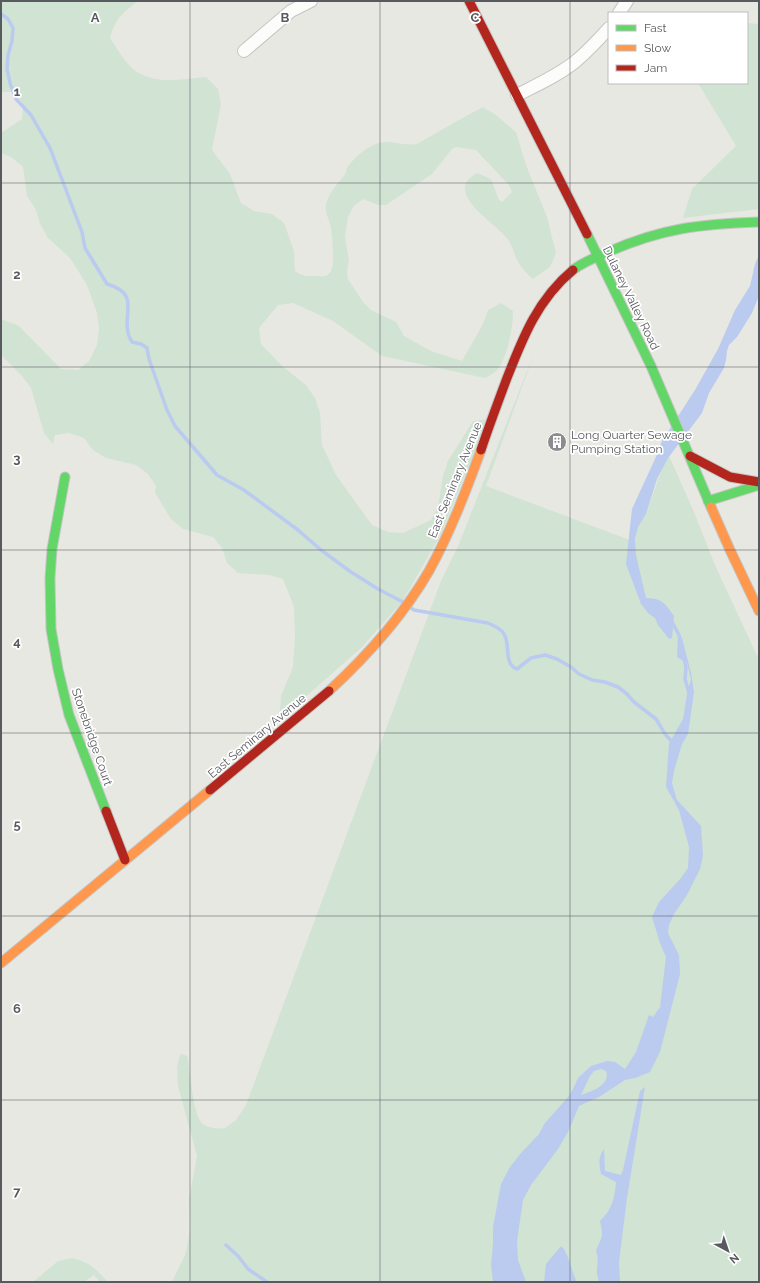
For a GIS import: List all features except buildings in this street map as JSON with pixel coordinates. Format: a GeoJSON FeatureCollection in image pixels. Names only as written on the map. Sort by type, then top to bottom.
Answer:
{"type":"FeatureCollection","features":[{"type":"Feature","properties":{"kind":"street"},"geometry":{"type":"LineString","coordinates":[[244,51],[291,11],[311,1]]}},
{"type":"Feature","properties":{"kind":"street","name":"Dulaney Valley Road"},"geometry":{"type":"LineString","coordinates":[[468,1],[598,256],[651,366],[673,414],[708,501],[759,611]]}},
{"type":"Feature","properties":{"kind":"street"},"geometry":{"type":"LineString","coordinates":[[620,12],[627,1]]}},
{"type":"Feature","properties":{"kind":"street"},"geometry":{"type":"LineString","coordinates":[[517,96],[558,74],[576,61],[608,29]]}},
{"type":"Feature","properties":{"kind":"street","name":"East Seminary Avenue"},"geometry":{"type":"LineString","coordinates":[[1,963],[340,682],[375,646],[411,598],[452,526],[522,339],[537,310],[568,274],[586,262],[629,243],[674,230],[697,226],[759,222]]}},
{"type":"Feature","properties":{"kind":"street"},"geometry":{"type":"LineString","coordinates":[[690,456],[730,477],[759,483]]}},
{"type":"Feature","properties":{"kind":"street","name":"Stonebridge Court"},"geometry":{"type":"LineString","coordinates":[[65,477],[52,549],[50,603],[52,636],[69,715],[125,860]]}},
{"type":"Feature","properties":{"kind":"street"},"geometry":{"type":"LineString","coordinates":[[708,501],[759,483]]}},
{"type":"Feature","properties":{"kind":"green space"},"geometry":{"type":"Polygon","coordinates":[[[1,1],[138,1],[120,16],[110,38],[126,62],[140,74],[168,80],[206,77],[218,89],[221,104],[212,150],[230,174],[241,203],[254,211],[272,214],[284,223],[294,251],[295,271],[303,275],[324,276],[331,271],[333,262],[332,243],[330,225],[326,210],[327,200],[331,192],[344,176],[349,165],[364,151],[382,142],[411,145],[417,144],[483,107],[496,115],[516,132],[526,165],[547,217],[556,253],[550,267],[533,279],[524,271],[516,258],[509,241],[472,205],[467,197],[465,189],[467,181],[477,173],[491,179],[499,200],[502,202],[512,192],[509,185],[476,150],[456,147],[452,149],[432,174],[386,205],[378,205],[363,199],[354,206],[348,217],[345,237],[349,260],[347,272],[348,279],[363,302],[371,310],[396,322],[404,336],[431,351],[462,361],[483,324],[488,310],[501,303],[513,311],[511,333],[505,356],[502,363],[494,373],[485,378],[382,356],[333,321],[293,303],[278,305],[259,328],[261,344],[282,366],[306,385],[315,398],[320,413],[322,445],[336,475],[372,525],[388,532],[403,533],[431,520],[438,507],[443,476],[448,461],[473,421],[488,419],[440,536],[402,602],[362,647],[294,707],[280,712],[281,696],[293,667],[295,636],[294,607],[283,579],[269,575],[238,573],[227,563],[222,548],[213,537],[183,529],[171,519],[155,493],[156,486],[148,474],[136,465],[106,458],[93,450],[84,438],[69,433],[55,435],[53,444],[44,433],[31,388],[22,376],[1,355],[1,319],[19,326],[61,369],[78,370],[89,361],[97,345],[99,328],[97,313],[87,285],[70,258],[48,238],[40,224],[36,210],[27,196],[23,167],[11,157],[1,153],[1,133],[22,119],[23,104],[14,92],[1,92],[1,1]]]}},
{"type":"Feature","properties":{"kind":"green space"},"geometry":{"type":"Polygon","coordinates":[[[748,23],[759,24],[759,209],[683,218],[692,189],[736,146],[699,84],[748,84],[748,23]]]}},
{"type":"Feature","properties":{"kind":"green space"},"geometry":{"type":"Polygon","coordinates":[[[535,351],[486,486],[635,542],[638,527],[646,514],[660,474],[666,449],[694,512],[715,565],[759,660],[759,1282],[172,1282],[185,1255],[188,1243],[190,1226],[189,1200],[197,1156],[178,1086],[177,1067],[180,1055],[187,1056],[188,1059],[191,1084],[197,1114],[200,1121],[204,1125],[212,1128],[225,1128],[236,1120],[246,1105],[441,581],[459,544],[535,351]]]}},
{"type":"Feature","properties":{"kind":"green space"},"geometry":{"type":"Polygon","coordinates":[[[72,1258],[88,1264],[108,1282],[100,1282],[94,1275],[84,1282],[33,1282],[58,1261],[72,1258]]]}},
{"type":"Feature","properties":{"kind":"water"},"geometry":{"type":"Polygon","coordinates":[[[759,255],[759,296],[752,313],[737,337],[729,345],[724,368],[709,393],[702,413],[668,458],[657,479],[646,514],[638,527],[635,540],[636,555],[646,598],[660,600],[668,607],[674,616],[672,638],[669,639],[658,625],[655,618],[648,613],[641,604],[626,564],[632,509],[662,441],[695,390],[718,349],[735,310],[750,286],[755,264],[759,255]]]}},
{"type":"Feature","properties":{"kind":"water"},"geometry":{"type":"Polygon","coordinates":[[[678,635],[682,638],[694,692],[688,734],[682,744],[672,783],[677,800],[701,826],[703,856],[700,869],[687,895],[674,914],[669,925],[668,933],[679,955],[680,974],[660,1052],[650,1072],[625,1080],[599,1097],[579,1106],[568,1132],[558,1149],[531,1185],[523,1200],[517,1241],[518,1260],[526,1282],[493,1282],[491,1265],[493,1227],[501,1184],[510,1167],[539,1134],[545,1123],[568,1097],[578,1078],[591,1066],[607,1061],[615,1062],[625,1069],[636,1052],[649,1015],[653,1017],[660,1007],[666,957],[652,917],[659,902],[688,868],[689,847],[679,810],[666,787],[669,744],[683,719],[691,679],[687,663],[677,657],[678,635]],[[601,1069],[594,1071],[581,1095],[595,1090],[603,1084],[607,1076],[606,1071],[601,1069]]]}},
{"type":"Feature","properties":{"kind":"water"},"geometry":{"type":"Polygon","coordinates":[[[645,1087],[627,1198],[619,1262],[620,1282],[599,1282],[597,1273],[598,1259],[596,1251],[602,1236],[600,1221],[610,1208],[615,1193],[616,1182],[601,1174],[599,1164],[600,1158],[604,1149],[605,1171],[621,1175],[640,1091],[645,1087]]]}},
{"type":"Feature","properties":{"kind":"water"},"geometry":{"type":"Polygon","coordinates":[[[561,1246],[566,1253],[577,1282],[544,1282],[546,1264],[561,1246]]]}},
{"type":"Feature","properties":{"kind":"waterway"},"geometry":{"type":"LineString","coordinates":[[1,14],[8,19],[13,28],[7,69],[16,99],[31,115],[50,148],[82,232],[85,248],[107,284],[125,294],[128,301],[128,333],[132,342],[141,344],[147,348],[149,359],[167,410],[175,426],[217,475],[244,490],[351,572],[378,589],[403,602]]}},
{"type":"Feature","properties":{"kind":"waterway"},"geometry":{"type":"LineString","coordinates":[[411,608],[414,610],[488,623],[497,627],[503,632],[506,638],[510,663],[517,669],[531,658],[545,655],[557,659],[571,667],[579,674],[592,680],[605,682],[618,687],[656,719],[665,734],[674,744]]}},
{"type":"Feature","properties":{"kind":"waterway"},"geometry":{"type":"LineString","coordinates":[[671,620],[680,640]]}},
{"type":"Feature","properties":{"kind":"waterway"},"geometry":{"type":"LineString","coordinates":[[684,658],[686,668],[685,679],[689,693]]}},
{"type":"Feature","properties":{"kind":"waterway"},"geometry":{"type":"LineString","coordinates":[[226,1245],[238,1256],[248,1269],[267,1282]]}},
{"type":"Feature","properties":{"kind":"traffic: fast"},"geometry":{"type":"LineString","coordinates":[[573,270],[590,260],[628,244],[664,232],[700,226],[759,222]]}},
{"type":"Feature","properties":{"kind":"traffic: fast"},"geometry":{"type":"LineString","coordinates":[[587,234],[651,366],[711,507]]}},
{"type":"Feature","properties":{"kind":"traffic: fast"},"geometry":{"type":"LineString","coordinates":[[65,477],[52,549],[50,578],[51,629],[58,669],[69,715],[106,811]]}},
{"type":"Feature","properties":{"kind":"traffic: fast"},"geometry":{"type":"LineString","coordinates":[[708,501],[759,485]]}},
{"type":"Feature","properties":{"kind":"traffic: slow"},"geometry":{"type":"LineString","coordinates":[[329,691],[371,649],[408,604],[419,588],[437,557],[451,527],[481,450]]}},
{"type":"Feature","properties":{"kind":"traffic: slow"},"geometry":{"type":"LineString","coordinates":[[711,507],[759,611]]}},
{"type":"Feature","properties":{"kind":"traffic: slow"},"geometry":{"type":"LineString","coordinates":[[1,963],[210,790]]}},
{"type":"Feature","properties":{"kind":"traffic: jam"},"geometry":{"type":"LineString","coordinates":[[469,1],[587,234]]}},
{"type":"Feature","properties":{"kind":"traffic: jam"},"geometry":{"type":"LineString","coordinates":[[481,450],[507,378],[526,333],[550,293],[573,270]]}},
{"type":"Feature","properties":{"kind":"traffic: jam"},"geometry":{"type":"LineString","coordinates":[[690,456],[730,477],[759,482]]}},
{"type":"Feature","properties":{"kind":"traffic: jam"},"geometry":{"type":"LineString","coordinates":[[210,790],[329,691]]}},
{"type":"Feature","properties":{"kind":"traffic: jam"},"geometry":{"type":"LineString","coordinates":[[106,811],[125,860]]}},
{"type":"Feature","properties":{"kind":"place","name":"Long Quarter Sewage Pumping Station"},"geometry":{"type":"Point","coordinates":[557,442]}}]}
